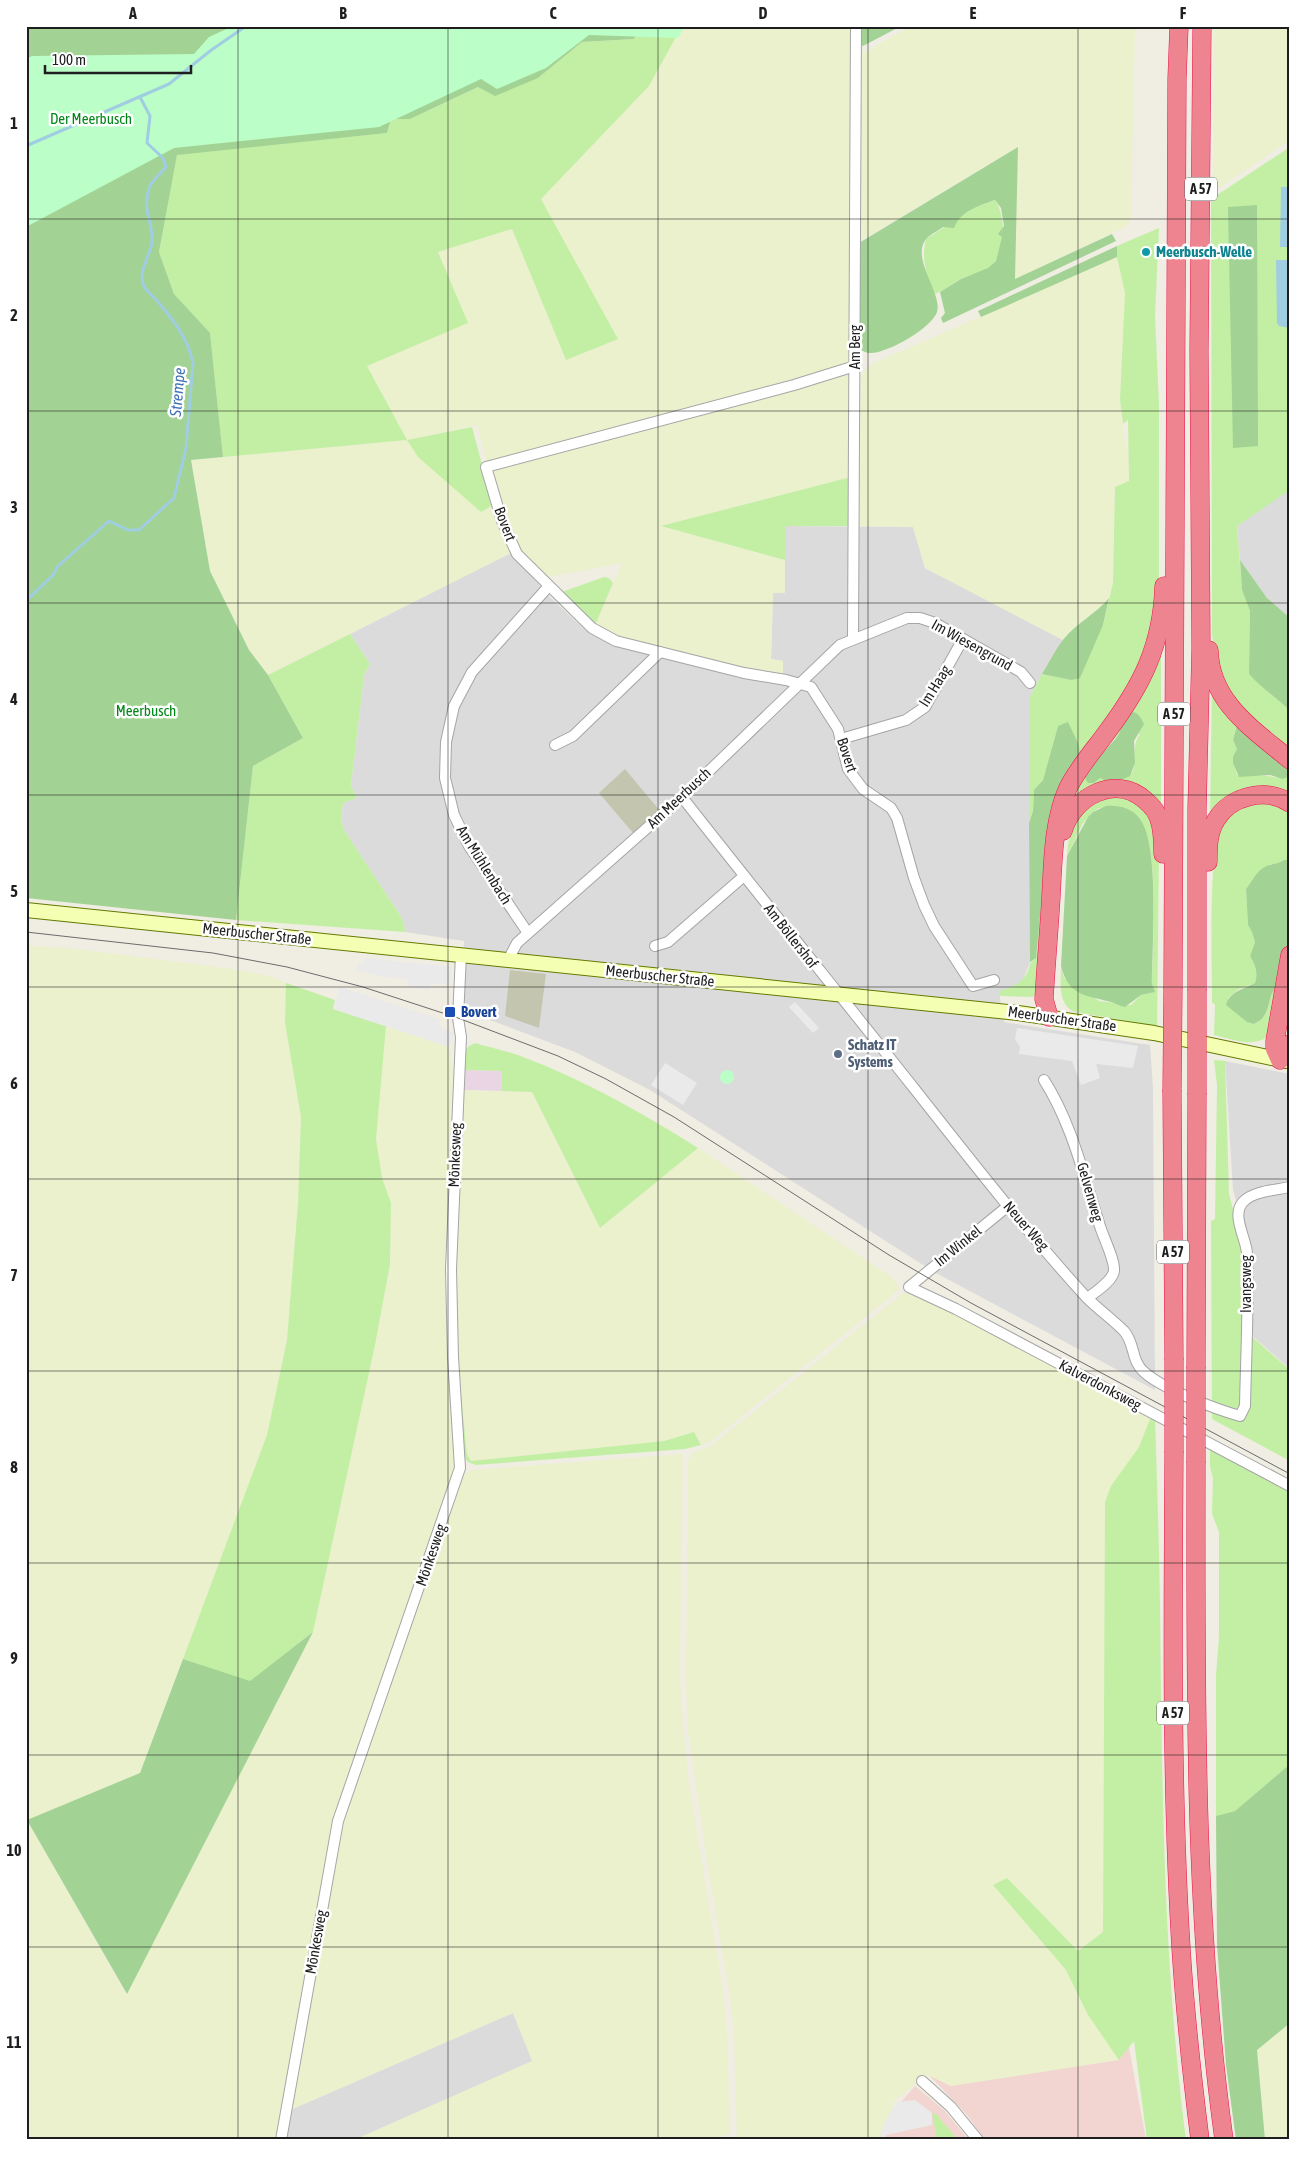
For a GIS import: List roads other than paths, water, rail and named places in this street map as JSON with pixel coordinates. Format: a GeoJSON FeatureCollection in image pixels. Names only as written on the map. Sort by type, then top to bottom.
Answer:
{"type":"FeatureCollection","features":[{"type":"Feature","properties":{"kind":"highway","name":"A 57"},"geometry":{"type":"LineString","coordinates":[[1179,26],[1177,88],[1172,1092],[1174,1358],[1173,1719],[1175,1823],[1183,1972],[1200,2140]]}},
{"type":"Feature","properties":{"kind":"highway","name":"A 57"},"geometry":{"type":"LineString","coordinates":[[1202,26],[1199,352],[1200,552],[1196,1367],[1198,1821],[1208,1998],[1214,2066],[1224,2140]]}},
{"type":"Feature","properties":{"kind":"highway"},"geometry":{"type":"LineString","coordinates":[[1049,1017],[1044,999],[1054,848],[1062,806],[1078,772],[1126,707],[1142,680],[1155,647],[1163,606],[1165,552],[1175,516]]}},
{"type":"Feature","properties":{"kind":"highway"},"geometry":{"type":"LineString","coordinates":[[1200,552],[1208,574],[1210,656],[1216,686],[1229,707],[1290,760]]}},
{"type":"Feature","properties":{"kind":"highway"},"geometry":{"type":"LineString","coordinates":[[1049,1017],[1056,1001],[1056,939],[1060,843],[1069,816],[1086,797],[1098,791],[1115,788],[1140,796],[1150,804],[1159,818],[1163,840],[1165,898],[1173,912]]}},
{"type":"Feature","properties":{"kind":"highway"},"geometry":{"type":"LineString","coordinates":[[1197,922],[1208,903],[1208,852],[1210,833],[1216,819],[1228,806],[1241,798],[1256,795],[1272,795],[1290,803]]}},
{"type":"Feature","properties":{"kind":"highway"},"geometry":{"type":"LineString","coordinates":[[1285,1061],[1275,1049],[1290,955]]}},
{"type":"Feature","properties":{"kind":"highway"},"geometry":{"type":"LineString","coordinates":[[1285,1061],[1290,1044]]}},
{"type":"Feature","properties":{"kind":"main road","name":"Meerbuscher Straße"},"geometry":{"type":"LineString","coordinates":[[26,910],[1049,1017],[1154,1033],[1285,1061]]}},
{"type":"Feature","properties":{"kind":"street","name":"Am Berg"},"geometry":{"type":"LineString","coordinates":[[853,639],[856,26]]}},
{"type":"Feature","properties":{"kind":"street","name":"Bovert"},"geometry":{"type":"LineString","coordinates":[[855,366],[794,385],[486,467],[502,521],[517,554],[548,587],[592,628],[616,640],[744,674],[798,683],[811,688],[838,729],[848,769],[863,789],[891,808],[897,818],[914,878],[924,905],[939,934],[973,986],[994,980]]}},
{"type":"Feature","properties":{"kind":"street","name":"Am Mühlenbach"},"geometry":{"type":"LineString","coordinates":[[528,933],[469,846],[454,815],[446,778],[446,742],[454,706],[472,672],[548,587]]}},
{"type":"Feature","properties":{"kind":"street","name":"Im Wiesengrund"},"geometry":{"type":"LineString","coordinates":[[853,639],[901,619],[914,617],[928,620],[1021,672],[1030,683]]}},
{"type":"Feature","properties":{"kind":"street","name":"Am Meerbusch"},"geometry":{"type":"LineString","coordinates":[[508,960],[512,948],[528,933],[682,797],[835,648],[853,639]]}},
{"type":"Feature","properties":{"kind":"street","name":"Im Haag"},"geometry":{"type":"LineString","coordinates":[[841,739],[906,720],[925,707],[963,639]]}},
{"type":"Feature","properties":{"kind":"street"},"geometry":{"type":"LineString","coordinates":[[555,745],[573,736],[660,652]]}},
{"type":"Feature","properties":{"kind":"street","name":"Am Böllershof"},"geometry":{"type":"LineString","coordinates":[[682,797],[839,995]]}},
{"type":"Feature","properties":{"kind":"street"},"geometry":{"type":"LineString","coordinates":[[655,946],[668,942],[744,876]]}},
{"type":"Feature","properties":{"kind":"street","name":"Mönkesweg"},"geometry":{"type":"LineString","coordinates":[[281,2140],[338,1821],[460,1468],[453,1357],[451,1269],[461,1037],[458,1018],[461,955]]}},
{"type":"Feature","properties":{"kind":"street","name":"Neuer Weg"},"geometry":{"type":"LineString","coordinates":[[839,995],[1008,1206],[1088,1298],[1129,1337],[1134,1359],[1142,1371],[1154,1379],[1217,1410],[1240,1416]]}},
{"type":"Feature","properties":{"kind":"street","name":"Gelvenweg"},"geometry":{"type":"LineString","coordinates":[[1044,1080],[1054,1095],[1075,1143],[1099,1224],[1114,1265],[1111,1278],[1088,1298]]}},
{"type":"Feature","properties":{"kind":"street","name":"Ivangsweg"},"geometry":{"type":"LineString","coordinates":[[1240,1416],[1245,1406],[1247,1252],[1238,1211],[1242,1202],[1252,1195],[1290,1187]]}},
{"type":"Feature","properties":{"kind":"street","name":"Im Winkel"},"geometry":{"type":"LineString","coordinates":[[909,1286],[1008,1206]]}},
{"type":"Feature","properties":{"kind":"street","name":"Kalverdonksweg"},"geometry":{"type":"LineString","coordinates":[[909,1286],[974,1318],[1290,1486]]}},
{"type":"Feature","properties":{"kind":"street"},"geometry":{"type":"LineString","coordinates":[[922,2081],[951,2107],[978,2140]]}},
{"type":"Feature","properties":{"kind":"water"},"geometry":{"type":"Polygon","coordinates":[[[1281,187],[1290,187],[1290,247],[1280,247],[1281,187]]]}},
{"type":"Feature","properties":{"kind":"water"},"geometry":{"type":"Polygon","coordinates":[[[1276,260],[1290,260],[1290,328],[1279,326],[1277,323],[1276,260]]]}},
{"type":"Feature","properties":{"kind":"waterway","name":"Strempe"},"geometry":{"type":"LineString","coordinates":[[26,146],[169,84],[210,51],[246,26]]}},
{"type":"Feature","properties":{"kind":"waterway","name":"Strempe"},"geometry":{"type":"LineString","coordinates":[[26,601],[53,575],[58,566],[109,521],[128,530],[139,530],[174,498],[186,448],[193,363],[191,354],[175,324],[145,288],[142,280],[143,269],[152,241],[147,210],[147,196],[152,182],[166,167],[163,158],[147,143],[150,116],[140,97]]}},
{"type":"Feature","properties":{"kind":"tram line"},"geometry":{"type":"LineString","coordinates":[[26,932],[213,953],[287,967],[363,987],[458,1018],[558,1056],[606,1079],[674,1117],[889,1255],[971,1303],[1290,1474]]}},
{"type":"Feature","properties":{"kind":"place","name":"Meerbusch-Welle"},"geometry":{"type":"Point","coordinates":[1146,252]}},
{"type":"Feature","properties":{"kind":"place","name":"Bovert"},"geometry":{"type":"Point","coordinates":[450,1012]}},
{"type":"Feature","properties":{"kind":"place","name":"Schatz IT Systems"},"geometry":{"type":"Point","coordinates":[838,1054]}},
{"type":"Feature","properties":{"kind":"park label","name":"Der Meerbusch"},"geometry":{"type":"Point","coordinates":[91,119]}},
{"type":"Feature","properties":{"kind":"park label","name":"Meerbusch"},"geometry":{"type":"Point","coordinates":[146,711]}}]}
